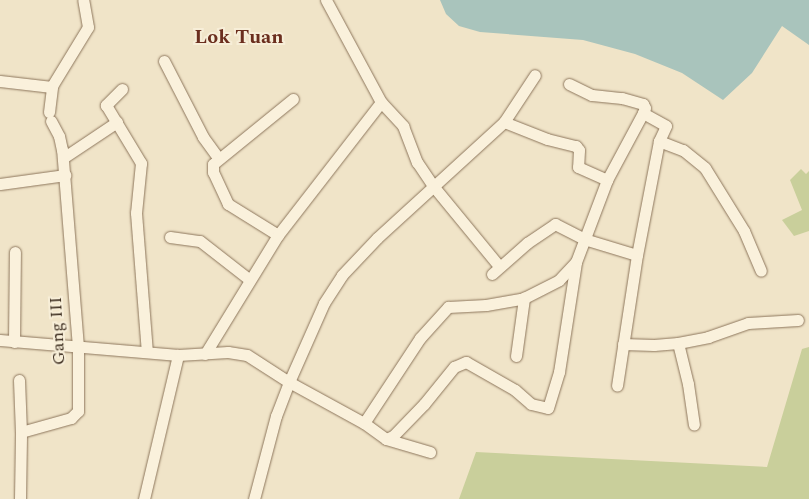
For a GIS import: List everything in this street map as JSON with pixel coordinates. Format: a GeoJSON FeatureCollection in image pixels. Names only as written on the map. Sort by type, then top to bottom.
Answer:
{"type":"FeatureCollection","features":[{"type":"Feature","properties":{"kind":"street"},"geometry":{"type":"LineString","coordinates":[[0,81],[52,87],[64,62],[88,27],[83,0]]}},
{"type":"Feature","properties":{"kind":"street"},"geometry":{"type":"LineString","coordinates":[[326,0],[381,102],[402,126],[417,162],[496,270],[555,224],[584,239],[638,255]]}},
{"type":"Feature","properties":{"kind":"street"},"geometry":{"type":"LineString","coordinates":[[164,61],[203,137],[218,158]]}},
{"type":"Feature","properties":{"kind":"street"},"geometry":{"type":"LineString","coordinates":[[254,499],[276,416],[289,382],[324,303],[342,275],[377,238],[504,122],[535,76]]}},
{"type":"Feature","properties":{"kind":"street"},"geometry":{"type":"LineString","coordinates":[[386,440],[393,436],[424,404],[454,367],[466,362],[515,390],[530,404],[548,408],[559,372],[572,298],[576,262],[606,180],[646,108],[643,104],[622,98],[592,95],[569,84]]}},
{"type":"Feature","properties":{"kind":"street","name":"Gang III"},"geometry":{"type":"LineString","coordinates":[[21,432],[76,415],[78,411],[78,347],[65,175],[59,136],[50,116],[52,87]]}},
{"type":"Feature","properties":{"kind":"street"},"geometry":{"type":"LineString","coordinates":[[122,89],[106,105],[141,163],[136,213],[147,352]]}},
{"type":"Feature","properties":{"kind":"street"},"geometry":{"type":"LineString","coordinates":[[278,235],[228,204],[212,168],[218,158],[293,99]]}},
{"type":"Feature","properties":{"kind":"street"},"geometry":{"type":"LineString","coordinates":[[205,354],[278,235],[381,102]]}},
{"type":"Feature","properties":{"kind":"street"},"geometry":{"type":"LineString","coordinates":[[618,385],[623,344],[659,141],[666,126],[643,113]]}},
{"type":"Feature","properties":{"kind":"street"},"geometry":{"type":"LineString","coordinates":[[63,158],[117,122]]}},
{"type":"Feature","properties":{"kind":"street"},"geometry":{"type":"LineString","coordinates":[[504,122],[547,139],[576,146],[579,150],[578,167],[606,180]]}},
{"type":"Feature","properties":{"kind":"street"},"geometry":{"type":"LineString","coordinates":[[659,141],[683,150],[696,158],[706,168],[744,231],[761,270]]}},
{"type":"Feature","properties":{"kind":"street"},"geometry":{"type":"LineString","coordinates":[[0,184],[65,175]]}},
{"type":"Feature","properties":{"kind":"street"},"geometry":{"type":"LineString","coordinates":[[170,237],[200,241],[250,280]]}},
{"type":"Feature","properties":{"kind":"street"},"geometry":{"type":"LineString","coordinates":[[14,342],[15,252]]}},
{"type":"Feature","properties":{"kind":"street"},"geometry":{"type":"LineString","coordinates":[[364,423],[420,338],[448,307],[486,305],[524,298],[559,280],[576,262]]}},
{"type":"Feature","properties":{"kind":"street"},"geometry":{"type":"LineString","coordinates":[[516,356],[524,298]]}},
{"type":"Feature","properties":{"kind":"street"},"geometry":{"type":"LineString","coordinates":[[623,344],[654,346],[678,343],[708,338],[748,323],[798,320]]}},
{"type":"Feature","properties":{"kind":"street"},"geometry":{"type":"LineString","coordinates":[[0,340],[178,355],[228,352],[246,354],[289,382],[364,423],[386,440],[430,452]]}},
{"type":"Feature","properties":{"kind":"street"},"geometry":{"type":"LineString","coordinates":[[678,343],[688,384],[694,425]]}},
{"type":"Feature","properties":{"kind":"street"},"geometry":{"type":"LineString","coordinates":[[144,499],[178,355]]}},
{"type":"Feature","properties":{"kind":"street"},"geometry":{"type":"LineString","coordinates":[[19,380],[21,432],[20,499]]}},
{"type":"Feature","properties":{"kind":"green space"},"geometry":{"type":"Polygon","coordinates":[[[801,169],[806,174],[809,171],[809,231],[794,236],[782,220],[802,210],[790,180],[801,169]]]}},
{"type":"Feature","properties":{"kind":"green space"},"geometry":{"type":"Polygon","coordinates":[[[809,347],[809,499],[459,499],[476,452],[767,467],[802,349],[809,347]]]}},
{"type":"Feature","properties":{"kind":"water"},"geometry":{"type":"Polygon","coordinates":[[[440,0],[809,0],[809,45],[782,26],[752,73],[723,100],[682,73],[635,54],[583,40],[480,32],[459,26],[446,14],[440,0]]]}},
{"type":"Feature","properties":{"kind":"district","name":"Lok Tuan"},"geometry":{"type":"Point","coordinates":[239,37]}}]}
